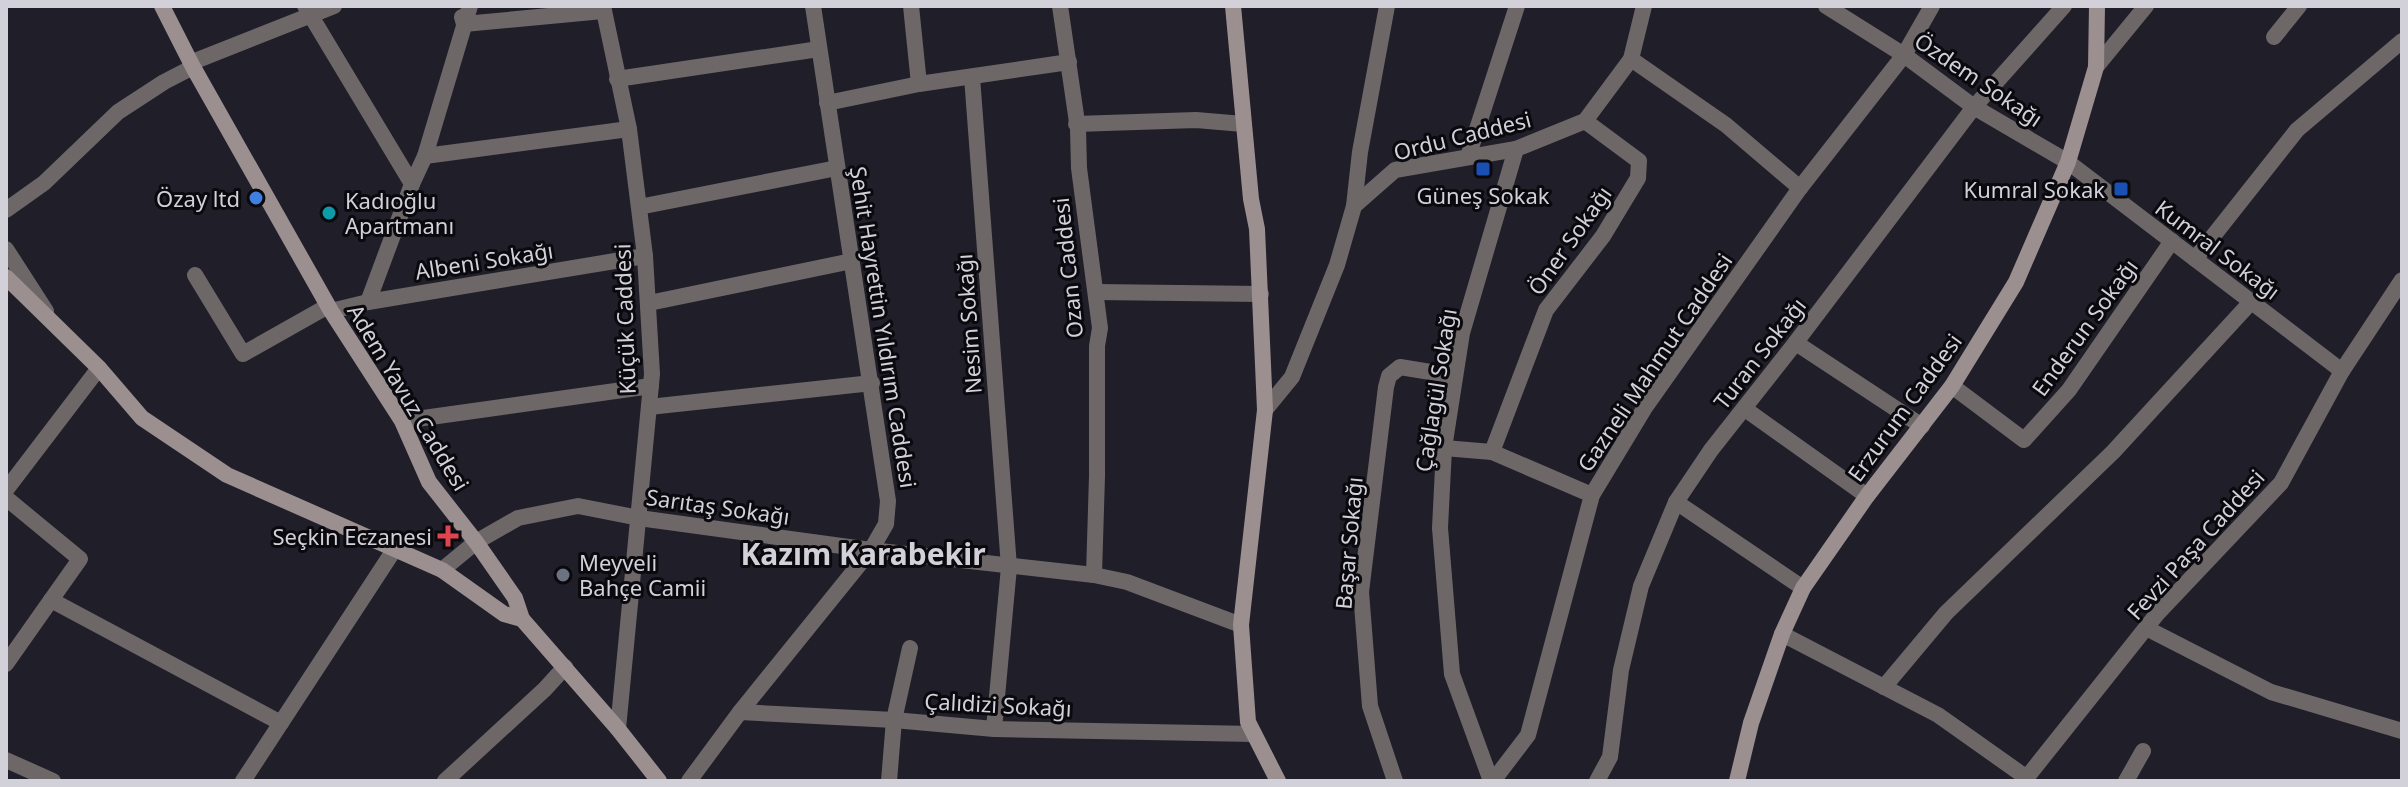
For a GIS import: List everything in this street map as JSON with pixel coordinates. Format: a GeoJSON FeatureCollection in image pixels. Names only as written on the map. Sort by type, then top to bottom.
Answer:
{"type":"FeatureCollection","features":[{"type":"Feature","properties":{"kind":"street","name":"Adem Yavuz Caddesi"},"geometry":{"type":"LineString","coordinates":[[162,6],[192,65],[330,308],[402,421],[429,482],[515,598],[522,619],[659,781]]}},
{"type":"Feature","properties":{"kind":"street"},"geometry":{"type":"LineString","coordinates":[[6,210],[44,183],[118,112],[164,82],[192,65],[308,11],[334,6]]}},
{"type":"Feature","properties":{"kind":"street"},"geometry":{"type":"LineString","coordinates":[[459,6],[464,24]]}},
{"type":"Feature","properties":{"kind":"street"},"geometry":{"type":"LineString","coordinates":[[368,302],[425,156],[470,6]]}},
{"type":"Feature","properties":{"kind":"street","name":"Şehit Hayrettin Yıldırım Caddesi"},"geometry":{"type":"LineString","coordinates":[[689,781],[740,712],[871,550],[886,524],[888,501],[872,383],[813,6]]}},
{"type":"Feature","properties":{"kind":"street"},"geometry":{"type":"LineString","coordinates":[[911,6],[919,84]]}},
{"type":"Feature","properties":{"kind":"street","name":"Ozan Caddesi"},"geometry":{"type":"LineString","coordinates":[[1060,6],[1100,328],[1097,346],[1094,575]]}},
{"type":"Feature","properties":{"kind":"street"},"geometry":{"type":"LineString","coordinates":[[1233,6],[1243,124],[1257,229],[1265,410],[1241,625],[1248,722],[1278,781]]}},
{"type":"Feature","properties":{"kind":"street"},"geometry":{"type":"LineString","coordinates":[[1265,410],[1292,377],[1337,265],[1354,206],[1360,152],[1387,6]]}},
{"type":"Feature","properties":{"kind":"street"},"geometry":{"type":"LineString","coordinates":[[1468,157],[1517,6]]}},
{"type":"Feature","properties":{"kind":"street"},"geometry":{"type":"LineString","coordinates":[[1585,121],[1631,59],[1644,6]]}},
{"type":"Feature","properties":{"kind":"street","name":"Özdem Sokağı"},"geometry":{"type":"LineString","coordinates":[[1826,6],[1904,55],[1974,107],[2068,162]]}},
{"type":"Feature","properties":{"kind":"street","name":"Gazneli Mahmut Caddesi"},"geometry":{"type":"LineString","coordinates":[[1492,781],[1528,735],[1592,495],[1644,409],[1800,188],[1904,55],[1932,6]]}},
{"type":"Feature","properties":{"kind":"street","name":"Turan Sokağı"},"geometry":{"type":"LineString","coordinates":[[1597,781],[1610,757],[1621,670],[1641,586],[1676,502],[1711,450],[1974,107],[2064,6]]}},
{"type":"Feature","properties":{"kind":"street","name":"Erzurum Caddesi"},"geometry":{"type":"LineString","coordinates":[[1737,781],[1751,723],[1782,634],[1803,588],[1867,496],[1952,386],[2016,282],[2068,162],[2096,67],[2097,6]]}},
{"type":"Feature","properties":{"kind":"street"},"geometry":{"type":"LineString","coordinates":[[2096,67],[2146,6]]}},
{"type":"Feature","properties":{"kind":"street"},"geometry":{"type":"LineString","coordinates":[[2274,37],[2299,6]]}},
{"type":"Feature","properties":{"kind":"street"},"geometry":{"type":"LineString","coordinates":[[464,24],[603,8]]}},
{"type":"Feature","properties":{"kind":"street","name":"Küçük Caddesi"},"geometry":{"type":"LineString","coordinates":[[603,8],[629,129],[639,207],[649,303],[651,386],[618,729]]}},
{"type":"Feature","properties":{"kind":"street"},"geometry":{"type":"LineString","coordinates":[[308,11],[412,184]]}},
{"type":"Feature","properties":{"kind":"street"},"geometry":{"type":"LineString","coordinates":[[2195,259],[2297,130],[2402,41]]}},
{"type":"Feature","properties":{"kind":"street"},"geometry":{"type":"LineString","coordinates":[[617,79],[819,49]]}},
{"type":"Feature","properties":{"kind":"street"},"geometry":{"type":"LineString","coordinates":[[1631,59],[1726,125],[1800,188]]}},
{"type":"Feature","properties":{"kind":"street"},"geometry":{"type":"LineString","coordinates":[[827,103],[919,84],[1069,62]]}},
{"type":"Feature","properties":{"kind":"street","name":"Nesim Sokağı"},"geometry":{"type":"LineString","coordinates":[[972,77],[1009,567]]}},
{"type":"Feature","properties":{"kind":"street"},"geometry":{"type":"LineString","coordinates":[[1076,124],[1196,120],[1243,124]]}},
{"type":"Feature","properties":{"kind":"street","name":"Ordu Caddesi"},"geometry":{"type":"LineString","coordinates":[[1354,206],[1395,170],[1516,149],[1585,121]]}},
{"type":"Feature","properties":{"kind":"street","name":"Öner Sokağı"},"geometry":{"type":"LineString","coordinates":[[1492,452],[1546,310],[1603,236],[1638,178],[1639,161],[1585,121]]}},
{"type":"Feature","properties":{"kind":"street"},"geometry":{"type":"LineString","coordinates":[[425,156],[629,129]]}},
{"type":"Feature","properties":{"kind":"street","name":"Çağlagül Sokağı"},"geometry":{"type":"LineString","coordinates":[[1492,781],[1452,674],[1440,528],[1444,448],[1462,333],[1516,149]]}},
{"type":"Feature","properties":{"kind":"street","name":"Kumral Sokağı"},"geometry":{"type":"LineString","coordinates":[[2068,162],[2342,371]]}},
{"type":"Feature","properties":{"kind":"street"},"geometry":{"type":"LineString","coordinates":[[639,207],[837,168]]}},
{"type":"Feature","properties":{"kind":"street","name":"Enderun Sokağı"},"geometry":{"type":"LineString","coordinates":[[1952,386],[2024,440],[2069,390],[2172,241]]}},
{"type":"Feature","properties":{"kind":"street"},"geometry":{"type":"LineString","coordinates":[[6,249],[51,319]]}},
{"type":"Feature","properties":{"kind":"street","name":"Albeni Sokağı"},"geometry":{"type":"LineString","coordinates":[[195,275],[243,354],[330,308],[645,256]]}},
{"type":"Feature","properties":{"kind":"street"},"geometry":{"type":"LineString","coordinates":[[649,303],[852,261]]}},
{"type":"Feature","properties":{"kind":"street"},"geometry":{"type":"LineString","coordinates":[[6,277],[99,368],[142,418],[227,475],[442,570],[504,614],[522,619]]}},
{"type":"Feature","properties":{"kind":"street","name":"Fevzi Paşa Caddesi"},"geometry":{"type":"LineString","coordinates":[[2026,780],[2157,614],[2281,483],[2342,371],[2395,301],[2402,280]]}},
{"type":"Feature","properties":{"kind":"street"},"geometry":{"type":"LineString","coordinates":[[1096,292],[1261,294]]}},
{"type":"Feature","properties":{"kind":"street"},"geometry":{"type":"LineString","coordinates":[[1884,687],[1946,613],[2113,452],[2251,302]]}},
{"type":"Feature","properties":{"kind":"street"},"geometry":{"type":"LineString","coordinates":[[1796,343],[1922,426]]}},
{"type":"Feature","properties":{"kind":"street","name":"Başar Sokağı"},"geometry":{"type":"LineString","coordinates":[[1395,781],[1370,706],[1361,592],[1386,387],[1389,376],[1400,367],[1455,376]]}},
{"type":"Feature","properties":{"kind":"street"},"geometry":{"type":"LineString","coordinates":[[6,490],[99,368]]}},
{"type":"Feature","properties":{"kind":"street"},"geometry":{"type":"LineString","coordinates":[[649,407],[872,383]]}},
{"type":"Feature","properties":{"kind":"street"},"geometry":{"type":"LineString","coordinates":[[402,421],[651,386]]}},
{"type":"Feature","properties":{"kind":"street"},"geometry":{"type":"LineString","coordinates":[[1745,409],[1867,496]]}},
{"type":"Feature","properties":{"kind":"street"},"geometry":{"type":"LineString","coordinates":[[1444,448],[1492,452],[1592,495]]}},
{"type":"Feature","properties":{"kind":"street"},"geometry":{"type":"LineString","coordinates":[[6,498],[80,559],[6,664]]}},
{"type":"Feature","properties":{"kind":"street"},"geometry":{"type":"LineString","coordinates":[[1676,502],[1803,588]]}},
{"type":"Feature","properties":{"kind":"street","name":"Sarıtaş Sokağı"},"geometry":{"type":"LineString","coordinates":[[442,570],[476,542],[518,518],[578,506],[639,518],[871,550],[1094,575],[1127,582],[1241,625]]}},
{"type":"Feature","properties":{"kind":"street"},"geometry":{"type":"LineString","coordinates":[[243,781],[394,550]]}},
{"type":"Feature","properties":{"kind":"street"},"geometry":{"type":"LineString","coordinates":[[994,729],[1009,567]]}},
{"type":"Feature","properties":{"kind":"street"},"geometry":{"type":"LineString","coordinates":[[51,600],[281,723]]}},
{"type":"Feature","properties":{"kind":"street"},"geometry":{"type":"LineString","coordinates":[[2148,629],[2271,692],[2402,731]]}},
{"type":"Feature","properties":{"kind":"street"},"geometry":{"type":"LineString","coordinates":[[1782,634],[1938,715],[2026,780]]}},
{"type":"Feature","properties":{"kind":"street"},"geometry":{"type":"LineString","coordinates":[[889,781],[894,720],[910,648]]}},
{"type":"Feature","properties":{"kind":"street"},"geometry":{"type":"LineString","coordinates":[[445,781],[565,667]]}},
{"type":"Feature","properties":{"kind":"street","name":"Çalıdizi Sokağı"},"geometry":{"type":"LineString","coordinates":[[740,712],[994,729],[1254,734]]}},
{"type":"Feature","properties":{"kind":"street"},"geometry":{"type":"LineString","coordinates":[[2126,781],[2143,751]]}},
{"type":"Feature","properties":{"kind":"street"},"geometry":{"type":"LineString","coordinates":[[6,760],[53,781]]}},
{"type":"Feature","properties":{"kind":"place","name":"Güneş Sokak"},"geometry":{"type":"Point","coordinates":[1483,169]}},
{"type":"Feature","properties":{"kind":"place","name":"Kumral Sokak"},"geometry":{"type":"Point","coordinates":[2121,189]}},
{"type":"Feature","properties":{"kind":"place","name":"Özay ltd"},"geometry":{"type":"Point","coordinates":[256,198]}},
{"type":"Feature","properties":{"kind":"place","name":"Kadıoğlu Apartmanı"},"geometry":{"type":"Point","coordinates":[329,213]}},
{"type":"Feature","properties":{"kind":"place","name":"Seçkin Eczanesi"},"geometry":{"type":"Point","coordinates":[448,536]}},
{"type":"Feature","properties":{"kind":"place","name":"Meyveli Bahçe Camii"},"geometry":{"type":"Point","coordinates":[563,575]}},
{"type":"Feature","properties":{"kind":"district","name":"Kazım Karabekir"},"geometry":{"type":"Point","coordinates":[863,553]}}]}
